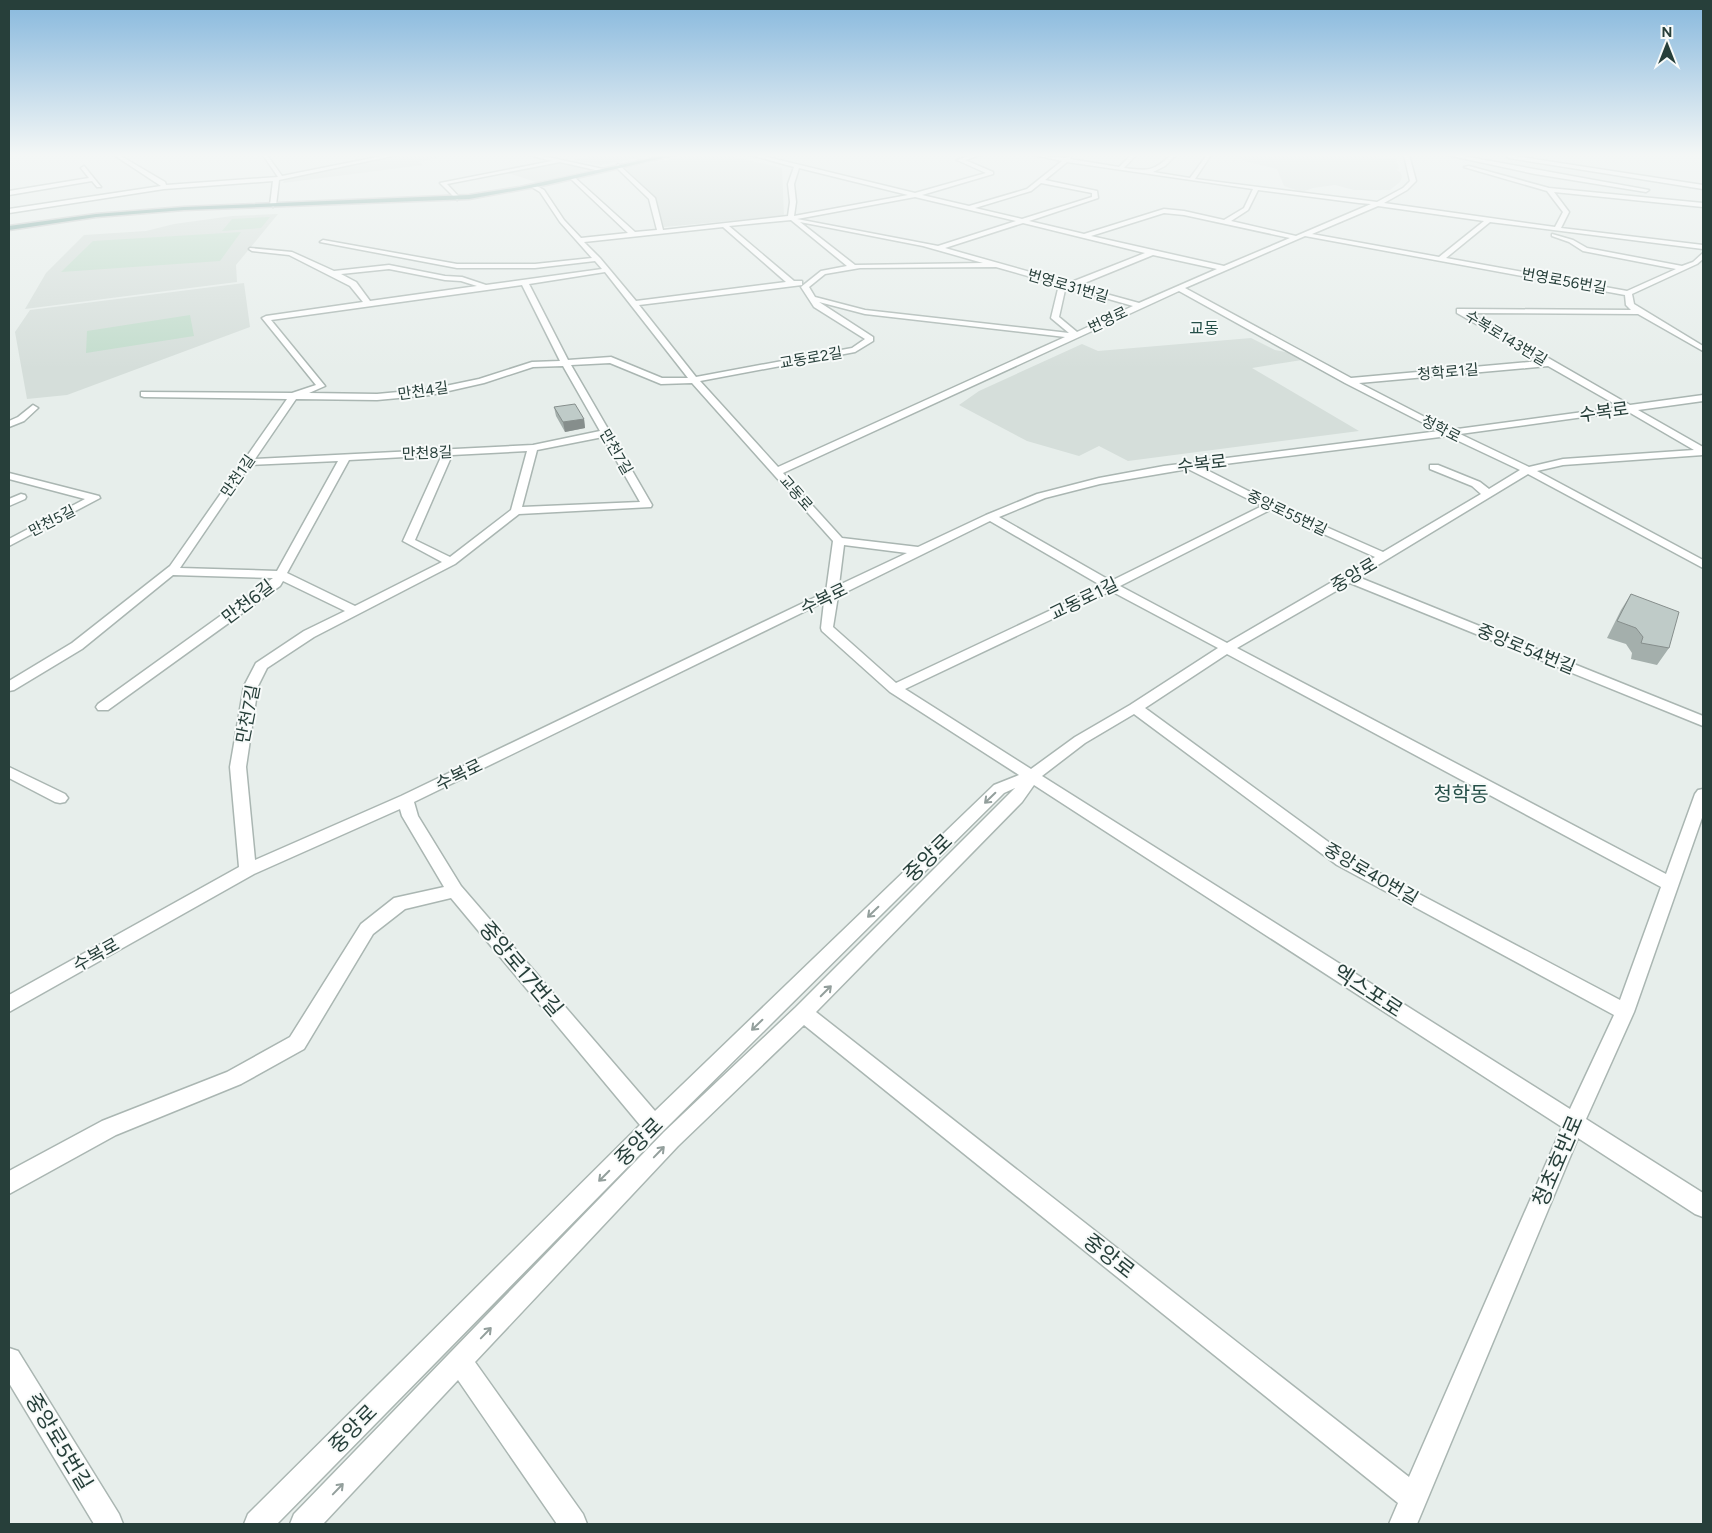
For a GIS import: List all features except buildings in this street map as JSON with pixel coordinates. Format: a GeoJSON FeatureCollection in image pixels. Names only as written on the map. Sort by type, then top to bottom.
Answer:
{"type":"FeatureCollection","features":[{"type":"Feature","properties":{"kind":"main road"},"geometry":{"type":"LineString","coordinates":[[9,229],[26,227]]}},
{"type":"Feature","properties":{"kind":"street","name":"교동로"},"geometry":{"type":"LineString","coordinates":[[568,227],[598,259],[694,380],[778,471],[839,541]]}},
{"type":"Feature","properties":{"kind":"street"},"geometry":{"type":"LineString","coordinates":[[625,227],[633,234]]}},
{"type":"Feature","properties":{"kind":"street"},"geometry":{"type":"LineString","coordinates":[[659,227],[660,231]]}},
{"type":"Feature","properties":{"kind":"street"},"geometry":{"type":"LineString","coordinates":[[581,240],[701,227]]}},
{"type":"Feature","properties":{"kind":"street"},"geometry":{"type":"LineString","coordinates":[[727,227],[792,283]]}},
{"type":"Feature","properties":{"kind":"street"},"geometry":{"type":"LineString","coordinates":[[802,227],[853,267]]}},
{"type":"Feature","properties":{"kind":"street","name":"번영로31번길"},"geometry":{"type":"LineString","coordinates":[[838,227],[900,238],[939,248],[1140,306]]}},
{"type":"Feature","properties":{"kind":"street"},"geometry":{"type":"LineString","coordinates":[[939,248],[1006,227]]}},
{"type":"Feature","properties":{"kind":"street"},"geometry":{"type":"LineString","coordinates":[[1046,227],[1152,253],[1223,268]]}},
{"type":"Feature","properties":{"kind":"street","name":"번영로56번길"},"geometry":{"type":"LineString","coordinates":[[1084,236],[1114,227]]}},
{"type":"Feature","properties":{"kind":"street","name":"번영로56번길"},"geometry":{"type":"LineString","coordinates":[[1249,227],[1628,293]]}},
{"type":"Feature","properties":{"kind":"street","name":"번영로"},"geometry":{"type":"LineString","coordinates":[[778,471],[1223,268],[1320,227]]}},
{"type":"Feature","properties":{"kind":"street"},"geometry":{"type":"LineString","coordinates":[[1440,259],[1480,227]]}},
{"type":"Feature","properties":{"kind":"street"},"geometry":{"type":"LineString","coordinates":[[1527,227],[1571,241],[1585,250],[1681,268]]}},
{"type":"Feature","properties":{"kind":"street"},"geometry":{"type":"LineString","coordinates":[[1535,227],[1703,247]]}},
{"type":"Feature","properties":{"kind":"street"},"geometry":{"type":"LineString","coordinates":[[323,242],[457,266],[535,266],[598,259]]}},
{"type":"Feature","properties":{"kind":"street"},"geometry":{"type":"LineString","coordinates":[[252,249],[290,253],[353,284],[367,302]]}},
{"type":"Feature","properties":{"kind":"street"},"geometry":{"type":"LineString","coordinates":[[1075,336],[1055,318],[1062,289],[1152,253]]}},
{"type":"Feature","properties":{"kind":"street"},"geometry":{"type":"LineString","coordinates":[[1628,293],[1695,263],[1703,255]]}},
{"type":"Feature","properties":{"kind":"street"},"geometry":{"type":"LineString","coordinates":[[633,304],[792,283],[807,285],[823,272],[853,267],[996,265]]}},
{"type":"Feature","properties":{"kind":"street"},"geometry":{"type":"LineString","coordinates":[[333,273],[389,266],[445,278],[462,279],[486,287]]}},
{"type":"Feature","properties":{"kind":"street"},"geometry":{"type":"LineString","coordinates":[[293,396],[321,386],[266,318],[367,302],[525,283],[607,270]]}},
{"type":"Feature","properties":{"kind":"street","name":"만천7길"},"geometry":{"type":"LineString","coordinates":[[248,870],[238,767],[251,686],[261,666],[309,634],[353,610],[451,562],[516,511],[647,505],[565,362],[525,283]]}},
{"type":"Feature","properties":{"kind":"street","name":"교동로2길"},"geometry":{"type":"LineString","coordinates":[[694,380],[855,350],[870,339],[817,305],[807,285]]}},
{"type":"Feature","properties":{"kind":"street","name":"청학로"},"geometry":{"type":"LineString","coordinates":[[1180,288],[1348,381],[1448,433],[1528,470],[1703,565]]}},
{"type":"Feature","properties":{"kind":"street","name":"수복로143번길"},"geometry":{"type":"LineString","coordinates":[[1628,293],[1630,304],[1639,312],[1703,349]]}},
{"type":"Feature","properties":{"kind":"street"},"geometry":{"type":"LineString","coordinates":[[812,298],[865,312],[1075,336]]}},
{"type":"Feature","properties":{"kind":"street","name":"수복로143번길"},"geometry":{"type":"LineString","coordinates":[[1639,312],[1460,311],[1703,451]]}},
{"type":"Feature","properties":{"kind":"street","name":"만천4길"},"geometry":{"type":"LineString","coordinates":[[144,394],[323,398],[377,397],[431,392],[481,381],[532,365],[611,360],[661,381],[694,380]]}},
{"type":"Feature","properties":{"kind":"street","name":"청학로1길"},"geometry":{"type":"LineString","coordinates":[[1348,381],[1548,363]]}},
{"type":"Feature","properties":{"kind":"street","name":"만천1길"},"geometry":{"type":"LineString","coordinates":[[9,687],[77,646],[170,571],[293,396]]}},
{"type":"Feature","properties":{"kind":"street","name":"수복로"},"geometry":{"type":"LineString","coordinates":[[9,1004],[248,870],[406,800],[990,517],[1042,496],[1100,481],[1190,466],[1703,398]]}},
{"type":"Feature","properties":{"kind":"street"},"geometry":{"type":"LineString","coordinates":[[9,424],[21,419],[33,408]]}},
{"type":"Feature","properties":{"kind":"street","name":"만천8길"},"geometry":{"type":"LineString","coordinates":[[247,462],[533,448],[606,433]]}},
{"type":"Feature","properties":{"kind":"street"},"geometry":{"type":"LineString","coordinates":[[516,511],[533,448]]}},
{"type":"Feature","properties":{"kind":"street","name":"중앙로"},"geometry":{"type":"LineString","coordinates":[[258,1524],[654,1126],[999,789],[1032,776],[1080,740],[1134,708],[1227,648],[1349,578],[1528,470],[1563,462],[1703,451]]}},
{"type":"Feature","properties":{"kind":"street"},"geometry":{"type":"LineString","coordinates":[[448,452],[409,541],[451,562]]}},
{"type":"Feature","properties":{"kind":"street","name":"만천6길"},"geometry":{"type":"LineString","coordinates":[[103,707],[276,584],[346,456]]}},
{"type":"Feature","properties":{"kind":"street","name":"중앙로55번길"},"geometry":{"type":"LineString","coordinates":[[1190,466],[1270,506],[1384,557]]}},
{"type":"Feature","properties":{"kind":"street"},"geometry":{"type":"LineString","coordinates":[[1434,467],[1476,484],[1488,494]]}},
{"type":"Feature","properties":{"kind":"street","name":"만천5길"},"geometry":{"type":"LineString","coordinates":[[9,476],[95,498],[9,543]]}},
{"type":"Feature","properties":{"kind":"street"},"geometry":{"type":"LineString","coordinates":[[9,503],[21,497]]}},
{"type":"Feature","properties":{"kind":"street","name":"교동로1길"},"geometry":{"type":"LineString","coordinates":[[895,689],[1111,586],[1270,506]]}},
{"type":"Feature","properties":{"kind":"street"},"geometry":{"type":"LineString","coordinates":[[990,517],[1111,586],[1671,885]]}},
{"type":"Feature","properties":{"kind":"street"},"geometry":{"type":"LineString","coordinates":[[921,551],[839,541],[827,628],[895,689],[1032,776]]}},
{"type":"Feature","properties":{"kind":"street"},"geometry":{"type":"LineString","coordinates":[[170,571],[281,575],[353,610]]}},
{"type":"Feature","properties":{"kind":"street","name":"중앙로54번길"},"geometry":{"type":"LineString","coordinates":[[1349,578],[1703,721]]}},
{"type":"Feature","properties":{"kind":"street","name":"중앙로40번길"},"geometry":{"type":"LineString","coordinates":[[1134,708],[1344,861],[1625,1012]]}},
{"type":"Feature","properties":{"kind":"street"},"geometry":{"type":"LineString","coordinates":[[9,772],[60,798]]}},
{"type":"Feature","properties":{"kind":"street","name":"중앙로"},"geometry":{"type":"LineString","coordinates":[[304,1524],[671,1139],[803,1013],[1017,798],[1032,776]]}},
{"type":"Feature","properties":{"kind":"street","name":"엑스포로"},"geometry":{"type":"LineString","coordinates":[[1032,776],[1703,1206]]}},
{"type":"Feature","properties":{"kind":"street","name":"청초호반로"},"geometry":{"type":"LineString","coordinates":[[1403,1524],[1574,1123],[1625,1012],[1703,794]]}},
{"type":"Feature","properties":{"kind":"street","name":"중앙로17번길"},"geometry":{"type":"LineString","coordinates":[[406,800],[410,816],[455,891],[654,1126]]}},
{"type":"Feature","properties":{"kind":"street"},"geometry":{"type":"LineString","coordinates":[[9,1183],[109,1128],[234,1078],[297,1043],[367,929],[400,903],[455,891]]}},
{"type":"Feature","properties":{"kind":"street","name":"중앙로"},"geometry":{"type":"LineString","coordinates":[[803,1013],[1414,1498]]}},
{"type":"Feature","properties":{"kind":"street","name":"중앙로5번길"},"geometry":{"type":"LineString","coordinates":[[9,1360],[109,1524]]}},
{"type":"Feature","properties":{"kind":"street"},"geometry":{"type":"LineString","coordinates":[[460,1361],[573,1524]]}},
{"type":"Feature","properties":{"kind":"shaded area"},"geometry":{"type":"Polygon","coordinates":[[[164,227],[268,227],[236,265],[237,282],[25,309],[46,273],[84,235],[146,231],[164,227]]]}},
{"type":"Feature","properties":{"kind":"shaded area"},"geometry":{"type":"Polygon","coordinates":[[[244,283],[250,327],[67,395],[27,399],[15,332],[30,310],[244,283]]]}},
{"type":"Feature","properties":{"kind":"shaded area"},"geometry":{"type":"Polygon","coordinates":[[[1251,338],[1275,350],[1291,353],[1302,360],[1252,368],[1359,431],[1128,461],[1099,446],[1079,456],[1027,441],[959,405],[979,391],[1082,344],[1098,351],[1251,338]]]}},
{"type":"Feature","properties":{"kind":"green space"},"geometry":{"type":"Polygon","coordinates":[[[226,227],[262,227],[261,228],[222,231],[226,227]]]}},
{"type":"Feature","properties":{"kind":"green space"},"geometry":{"type":"Polygon","coordinates":[[[241,232],[220,261],[61,272],[93,241],[241,232]]]}},
{"type":"Feature","properties":{"kind":"green space"},"geometry":{"type":"Polygon","coordinates":[[[190,315],[194,336],[86,353],[87,331],[190,315]]]}},
{"type":"Feature","properties":{"kind":"district","name":"교동"},"geometry":{"type":"Point","coordinates":[1204,328]}},
{"type":"Feature","properties":{"kind":"district","name":"청학동"},"geometry":{"type":"Point","coordinates":[1461,794]}}]}
